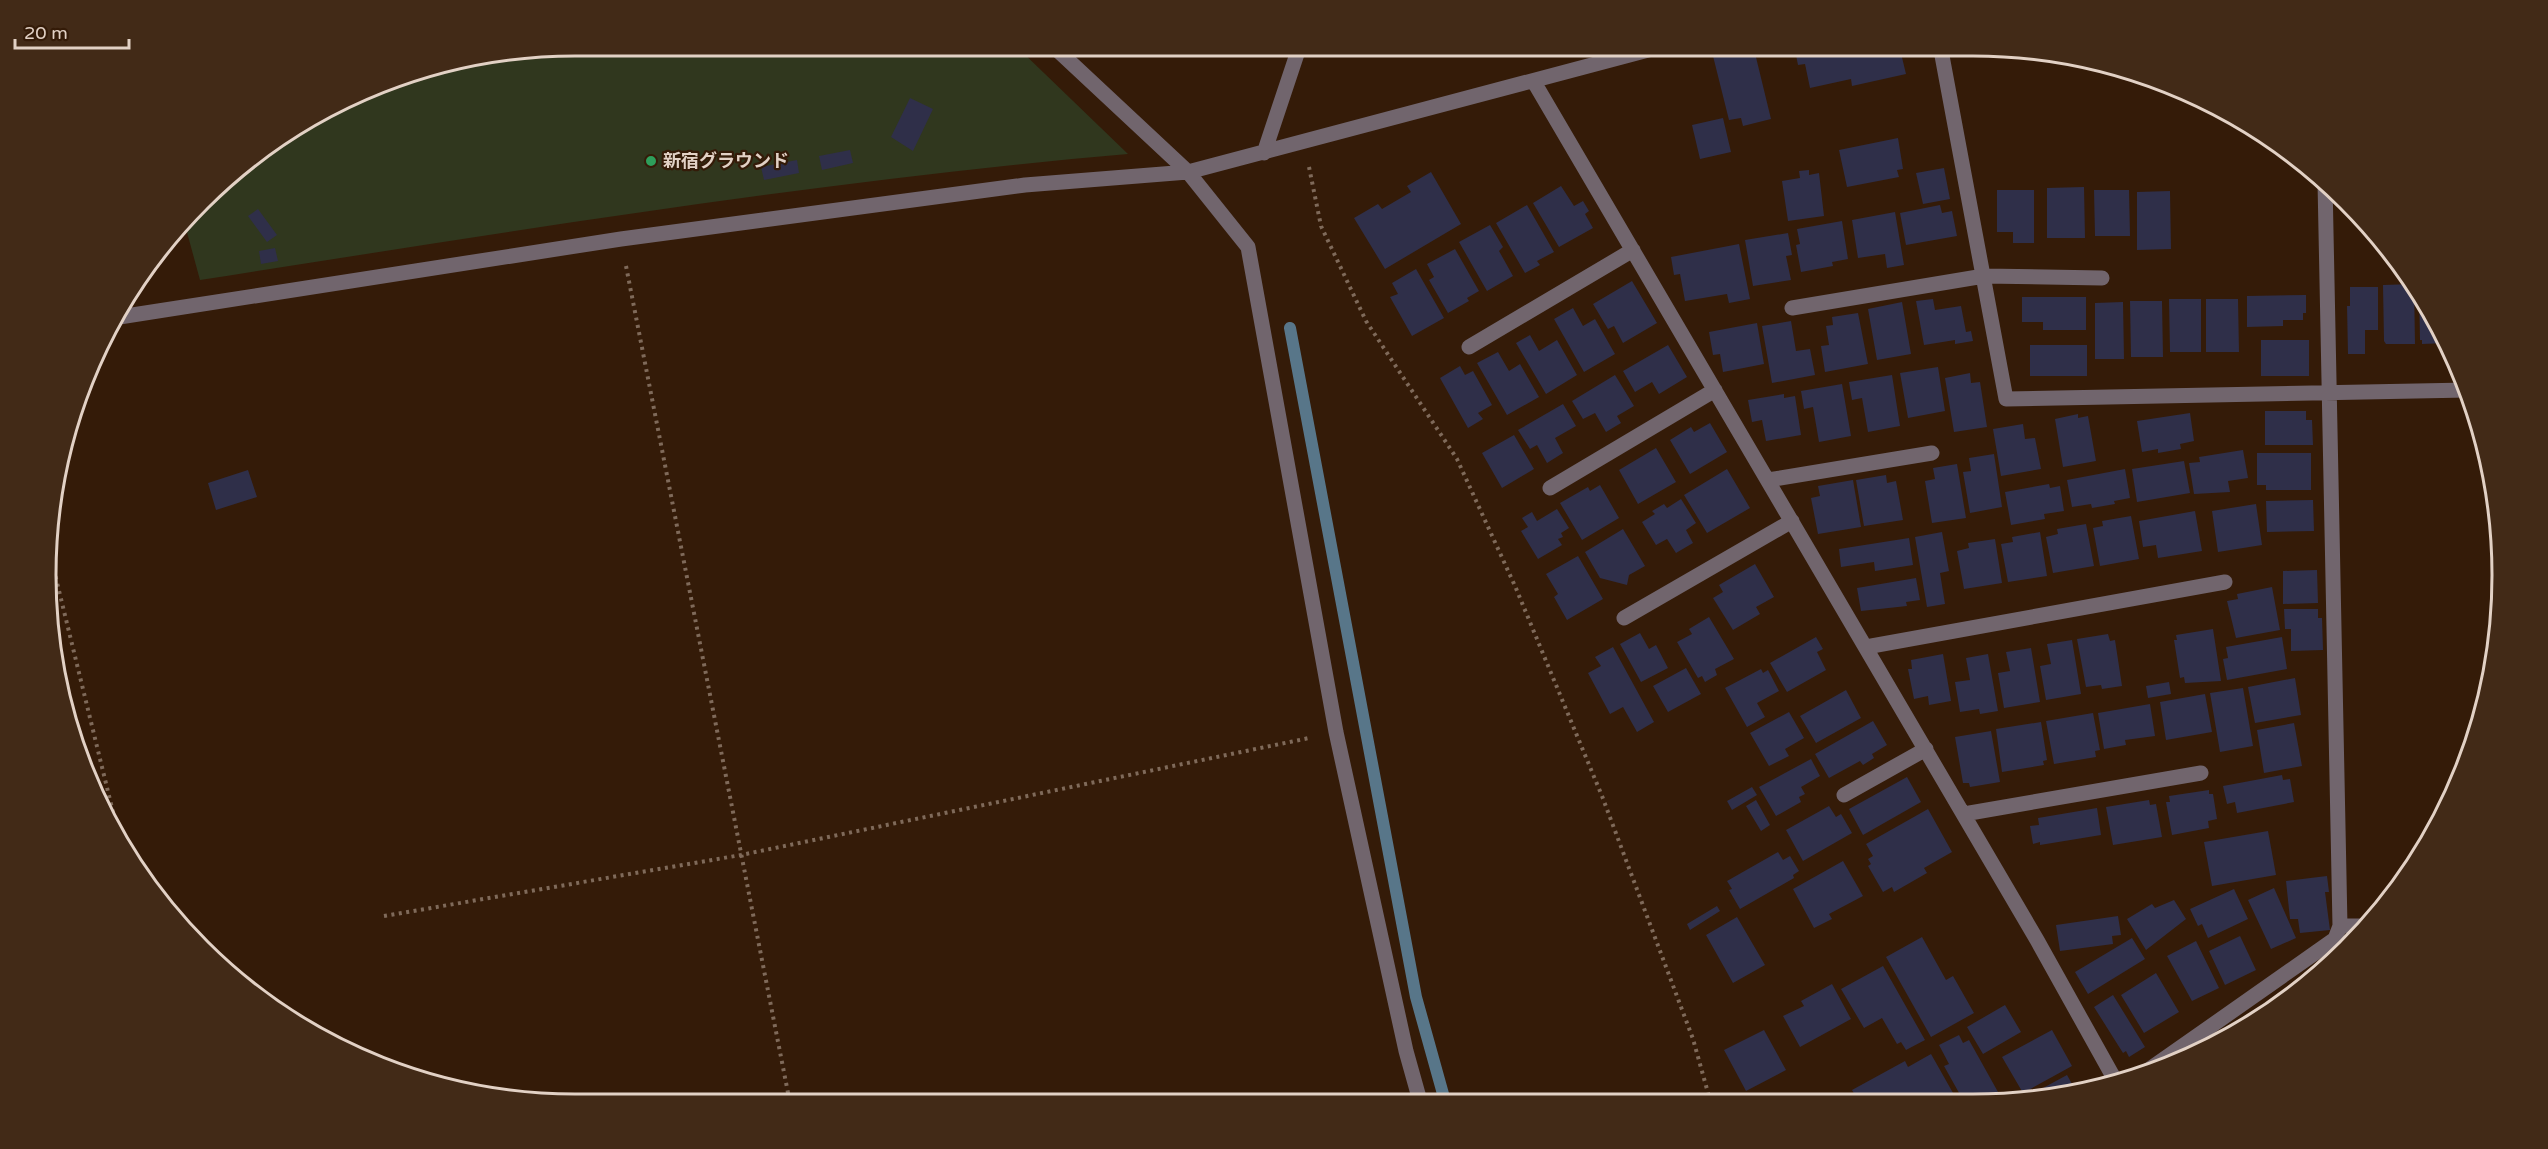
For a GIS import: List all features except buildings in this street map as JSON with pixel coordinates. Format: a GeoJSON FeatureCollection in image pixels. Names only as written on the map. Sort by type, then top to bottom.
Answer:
{"type":"FeatureCollection","features":[{"type":"Feature","properties":{"kind":"street"},"geometry":{"type":"LineString","coordinates":[[1064,56],[1188,172],[1248,247],[1336,732],[1406,1051],[1418,1094]]}},
{"type":"Feature","properties":{"kind":"street"},"geometry":{"type":"LineString","coordinates":[[1264,153],[1296,56]]}},
{"type":"Feature","properties":{"kind":"street"},"geometry":{"type":"LineString","coordinates":[[124,316],[621,239],[1025,185],[1188,172],[1305,143],[1627,56]]}},
{"type":"Feature","properties":{"kind":"street"},"geometry":{"type":"LineString","coordinates":[[1942,56],[2006,399],[2458,390]]}},
{"type":"Feature","properties":{"kind":"street"},"geometry":{"type":"LineString","coordinates":[[1534,82],[1964,814],[2112,1075]]}},
{"type":"Feature","properties":{"kind":"street"},"geometry":{"type":"LineString","coordinates":[[2170,1055],[2335,939],[2340,926],[2325,193]]}},
{"type":"Feature","properties":{"kind":"street"},"geometry":{"type":"LineString","coordinates":[[1469,347],[1633,250]]}},
{"type":"Feature","properties":{"kind":"street"},"geometry":{"type":"LineString","coordinates":[[1792,308],[1984,276],[2102,278]]}},
{"type":"Feature","properties":{"kind":"street"},"geometry":{"type":"LineString","coordinates":[[1550,489],[1714,390]]}},
{"type":"Feature","properties":{"kind":"street"},"geometry":{"type":"LineString","coordinates":[[1768,480],[1932,453]]}},
{"type":"Feature","properties":{"kind":"street"},"geometry":{"type":"LineString","coordinates":[[1624,618],[1792,521]]}},
{"type":"Feature","properties":{"kind":"street"},"geometry":{"type":"LineString","coordinates":[[1866,647],[2225,582]]}},
{"type":"Feature","properties":{"kind":"street"},"geometry":{"type":"LineString","coordinates":[[1844,795],[1926,749]]}},
{"type":"Feature","properties":{"kind":"street"},"geometry":{"type":"LineString","coordinates":[[1964,814],[2201,773]]}},
{"type":"Feature","properties":{"kind":"street"},"geometry":{"type":"LineString","coordinates":[[2340,926],[2355,926]]}},
{"type":"Feature","properties":{"kind":"path"},"geometry":{"type":"LineString","coordinates":[[1305,143],[1321,226],[1361,310],[1457,459],[1515,586],[1602,796],[1693,1039],[1708,1094]]}},
{"type":"Feature","properties":{"kind":"path"},"geometry":{"type":"LineString","coordinates":[[621,239],[787,1094]]}},
{"type":"Feature","properties":{"kind":"path"},"geometry":{"type":"LineString","coordinates":[[56,579],[113,811]]}},
{"type":"Feature","properties":{"kind":"path"},"geometry":{"type":"LineString","coordinates":[[384,916],[741,855],[1336,732]]}},
{"type":"Feature","properties":{"kind":"green space","name":"新宿グラウンド"},"geometry":{"type":"Polygon","coordinates":[[[574,56],[1026,56],[1128,154],[1011,165],[779,193],[547,226],[200,280],[186,230],[232,184],[286,143],[345,109],[376,95],[440,73],[507,60],[574,56]]]}},
{"type":"Feature","properties":{"kind":"waterway"},"geometry":{"type":"LineString","coordinates":[[1290,328],[1416,997],[1443,1094]]}},
{"type":"Feature","properties":{"kind":"place","name":"新宿グラウンド"},"geometry":{"type":"Point","coordinates":[651,161]}}]}
